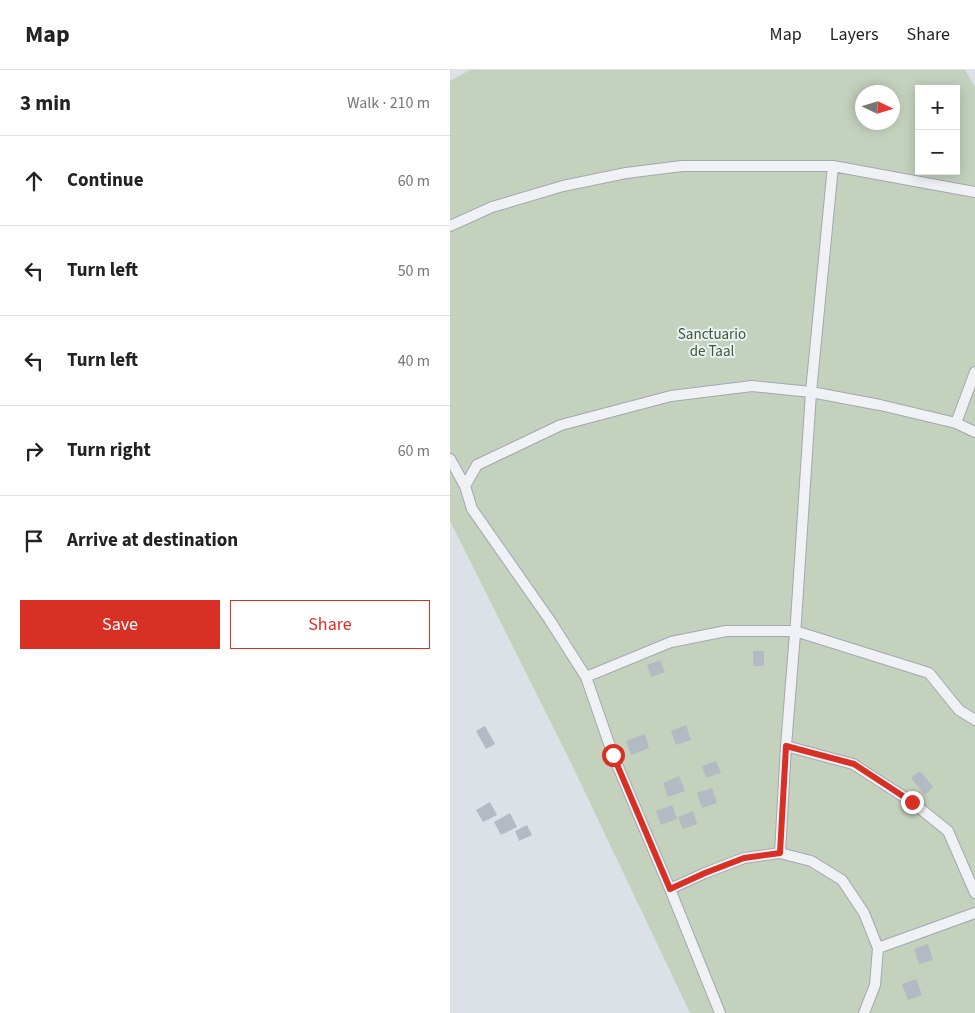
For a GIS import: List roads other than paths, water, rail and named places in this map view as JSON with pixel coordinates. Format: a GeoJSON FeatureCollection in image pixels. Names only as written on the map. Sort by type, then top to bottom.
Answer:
{"type":"FeatureCollection","features":[{"type":"Feature","properties":{"kind":"lane"},"geometry":{"type":"LineString","coordinates":[[450,226],[492,207],[563,186],[626,173],[682,166],[833,166],[975,192]]}},
{"type":"Feature","properties":{"kind":"lane"},"geometry":{"type":"LineString","coordinates":[[780,853],[811,392],[833,166]]}},
{"type":"Feature","properties":{"kind":"lane"},"geometry":{"type":"LineString","coordinates":[[956,423],[975,372]]}},
{"type":"Feature","properties":{"kind":"lane"},"geometry":{"type":"LineString","coordinates":[[465,486],[477,465],[561,425],[671,396],[752,386],[811,392],[880,405],[956,423],[975,432]]}},
{"type":"Feature","properties":{"kind":"lane"},"geometry":{"type":"LineString","coordinates":[[450,459],[465,486],[472,510],[586,677],[613,755],[720,1013]]}},
{"type":"Feature","properties":{"kind":"lane"},"geometry":{"type":"LineString","coordinates":[[586,677],[671,642],[726,631],[795,630],[929,673],[960,710],[975,720]]}},
{"type":"Feature","properties":{"kind":"lane"},"geometry":{"type":"LineString","coordinates":[[786,746],[854,764],[912,802],[948,832],[975,893]]}},
{"type":"Feature","properties":{"kind":"lane"},"geometry":{"type":"LineString","coordinates":[[670,889],[744,858],[780,853],[811,861],[842,880],[864,913],[878,948],[875,985],[864,1013]]}},
{"type":"Feature","properties":{"kind":"lane"},"geometry":{"type":"LineString","coordinates":[[878,948],[975,913]]}},
{"type":"Feature","properties":{"kind":"park label","name":"Sanctuario de Taal"},"geometry":{"type":"Point","coordinates":[712,342]}}]}
